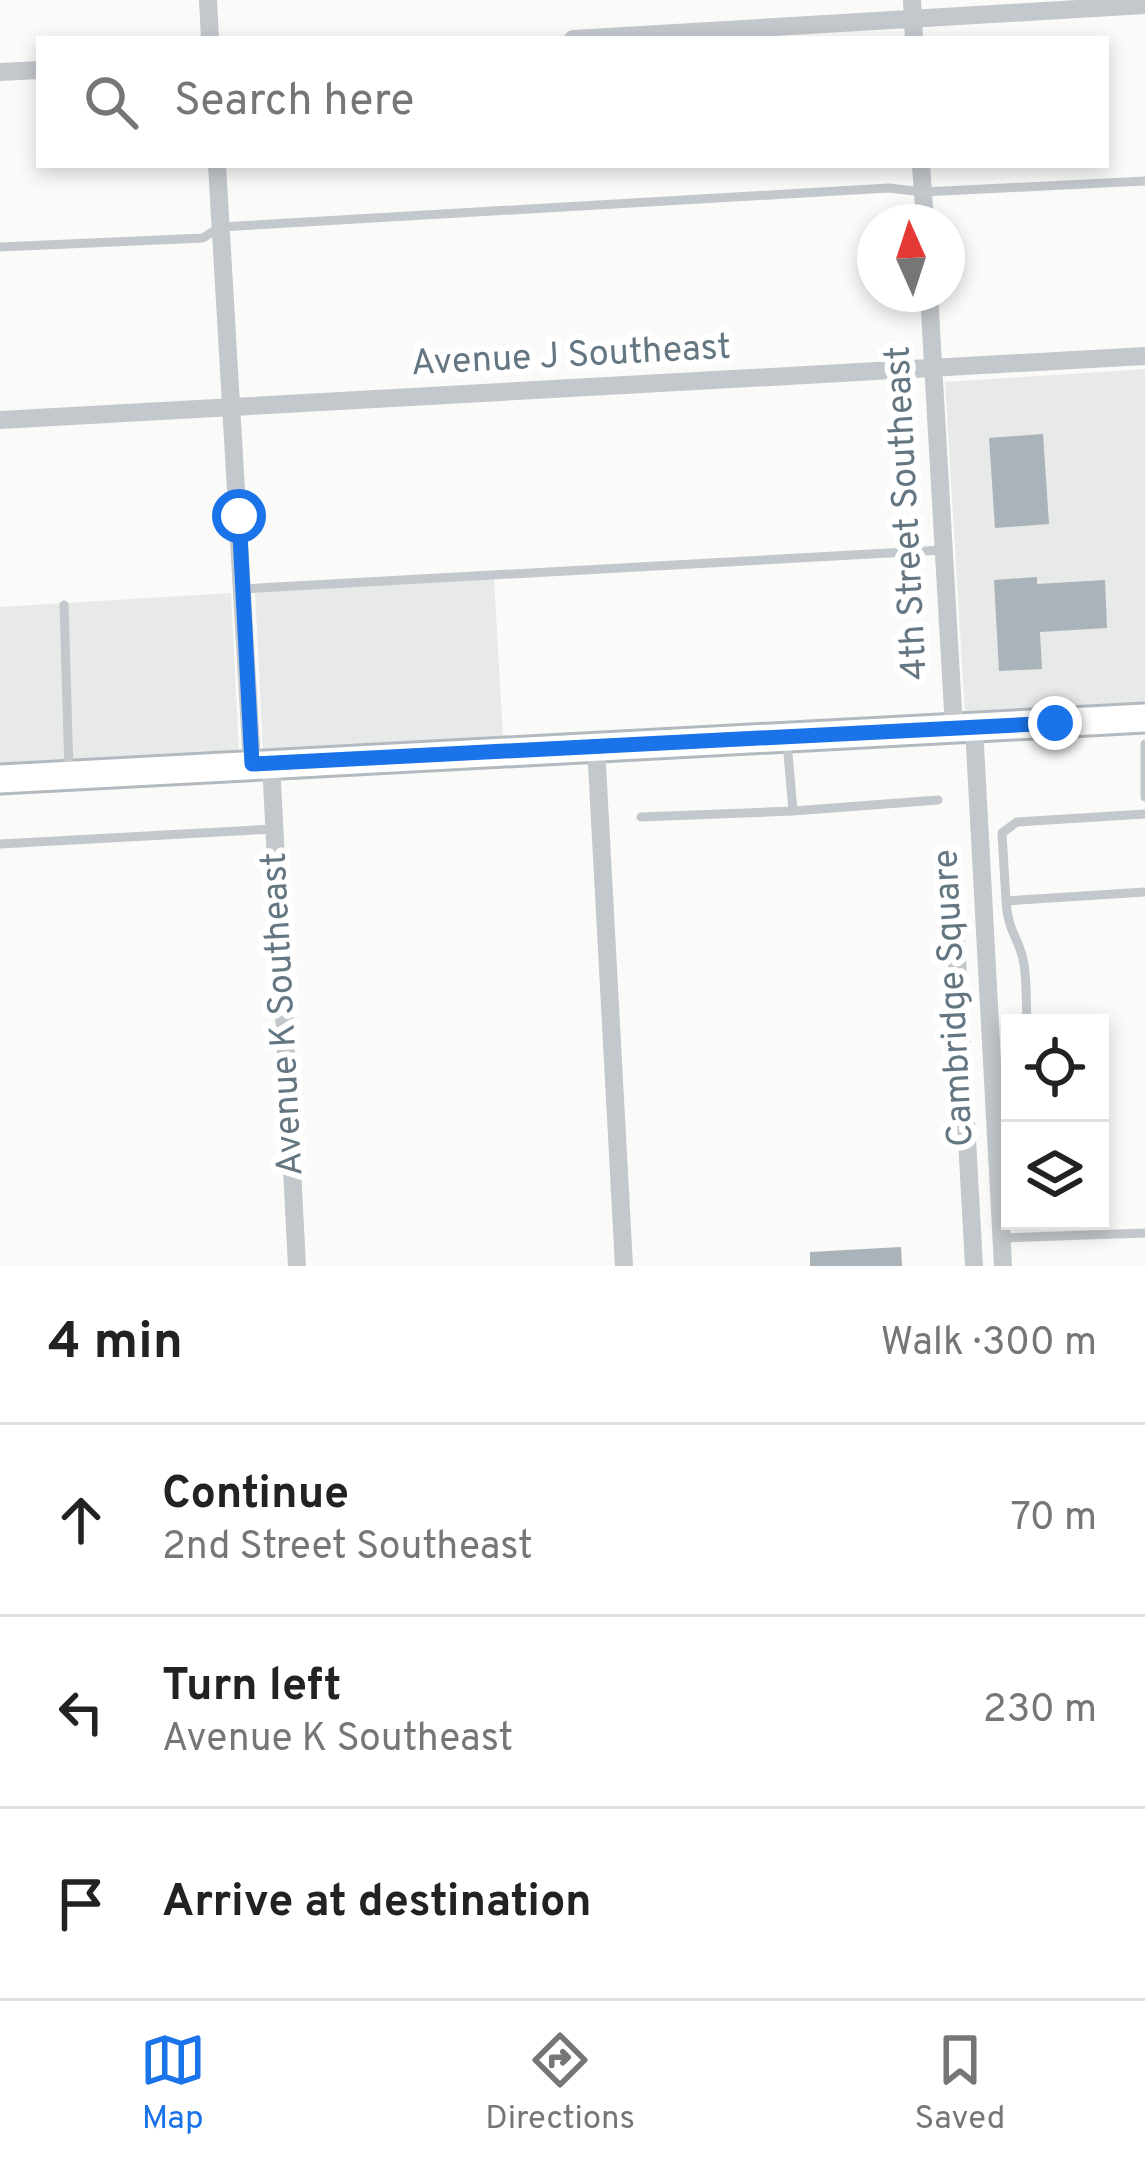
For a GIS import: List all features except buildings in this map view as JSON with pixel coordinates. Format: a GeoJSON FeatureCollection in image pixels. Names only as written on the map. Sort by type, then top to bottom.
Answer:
{"type":"FeatureCollection","features":[{"type":"Feature","properties":{"kind":"street"},"geometry":{"type":"LineString","coordinates":[[208,0],[210,36]]}},
{"type":"Feature","properties":{"kind":"street"},"geometry":{"type":"LineString","coordinates":[[627,36],[1145,5]]}},
{"type":"Feature","properties":{"kind":"street"},"geometry":{"type":"LineString","coordinates":[[0,72],[36,70]]}},
{"type":"Feature","properties":{"kind":"street","name":"Avenue K Southeast"},"geometry":{"type":"LineString","coordinates":[[217,168],[242,589],[261,763],[274,829],[297,1266]]}},
{"type":"Feature","properties":{"kind":"street"},"geometry":{"type":"LineString","coordinates":[[921,168],[924,204]]}},
{"type":"Feature","properties":{"kind":"street","name":"4th Street Southeast"},"geometry":{"type":"LineString","coordinates":[[929,312],[943,550],[964,728]]}},
{"type":"Feature","properties":{"kind":"street","name":"Avenue J Southeast"},"geometry":{"type":"LineString","coordinates":[[0,420],[1145,356]]}},
{"type":"Feature","properties":{"kind":"street"},"geometry":{"type":"LineString","coordinates":[[0,779],[1145,718]]}},
{"type":"Feature","properties":{"kind":"street","name":"Cambridge Square"},"geometry":{"type":"LineString","coordinates":[[964,728],[1003,1266]]}},
{"type":"Feature","properties":{"kind":"street"},"geometry":{"type":"LineString","coordinates":[[596,746],[624,1266]]}},
{"type":"Feature","properties":{"kind":"street"},"geometry":{"type":"LineString","coordinates":[[955,923],[974,1266]]}},
{"type":"Feature","properties":{"kind":"lane"},"geometry":{"type":"LineString","coordinates":[[0,247],[203,238],[220,227],[889,188],[923,192],[1145,181]]}},
{"type":"Feature","properties":{"kind":"lane"},"geometry":{"type":"LineString","coordinates":[[242,589],[943,550]]}},
{"type":"Feature","properties":{"kind":"lane"},"geometry":{"type":"LineString","coordinates":[[64,605],[69,775]]}},
{"type":"Feature","properties":{"kind":"lane"},"geometry":{"type":"LineString","coordinates":[[787,737],[794,811]]}},
{"type":"Feature","properties":{"kind":"lane"},"geometry":{"type":"LineString","coordinates":[[1145,743],[1145,797]]}},
{"type":"Feature","properties":{"kind":"lane"},"geometry":{"type":"LineString","coordinates":[[641,817],[938,800]]}},
{"type":"Feature","properties":{"kind":"lane"},"geometry":{"type":"LineString","coordinates":[[1027,1014],[1024,964],[1019,943],[1008,932],[1002,833],[1017,822],[1145,814]]}},
{"type":"Feature","properties":{"kind":"lane"},"geometry":{"type":"LineString","coordinates":[[0,844],[274,829]]}},
{"type":"Feature","properties":{"kind":"lane"},"geometry":{"type":"LineString","coordinates":[[1006,901],[1145,892]]}},
{"type":"Feature","properties":{"kind":"lane"},"geometry":{"type":"LineString","coordinates":[[1040,1230],[1040,1238]]}},
{"type":"Feature","properties":{"kind":"lane"},"geometry":{"type":"LineString","coordinates":[[1001,1238],[1145,1233]]}},
{"type":"Feature","properties":{"kind":"shaded area"},"geometry":{"type":"Polygon","coordinates":[[[1145,369],[1145,704],[965,714],[945,382],[1145,369]]]}},
{"type":"Feature","properties":{"kind":"shaded area"},"geometry":{"type":"Polygon","coordinates":[[[494,578],[503,737],[263,750],[255,592],[494,578]]]}},
{"type":"Feature","properties":{"kind":"shaded area"},"geometry":{"type":"Polygon","coordinates":[[[231,593],[239,751],[0,766],[0,607],[231,593]]]}},
{"type":"Feature","properties":{"kind":"route"},"geometry":{"type":"LineString","coordinates":[[239,516],[252,764],[1055,723]]}}]}
